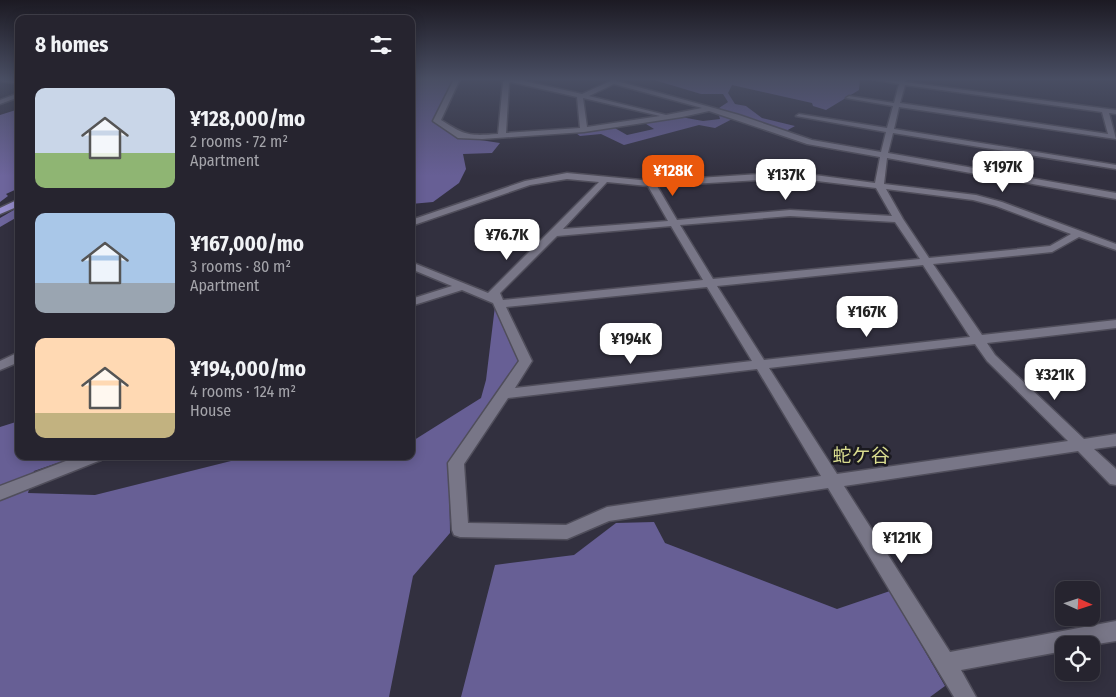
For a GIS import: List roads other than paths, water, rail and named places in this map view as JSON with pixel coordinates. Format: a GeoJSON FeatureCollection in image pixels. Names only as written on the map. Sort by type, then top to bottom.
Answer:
{"type":"FeatureCollection","features":[{"type":"Feature","properties":{"kind":"main road"},"geometry":{"type":"LineString","coordinates":[[0,212],[15,204]]}},
{"type":"Feature","properties":{"kind":"street"},"geometry":{"type":"LineString","coordinates":[[442,112],[437,122],[463,137],[584,130],[695,112]]}},
{"type":"Feature","properties":{"kind":"street"},"geometry":{"type":"LineString","coordinates":[[502,135],[504,112]]}},
{"type":"Feature","properties":{"kind":"street"},"geometry":{"type":"LineString","coordinates":[[581,112],[584,130]]}},
{"type":"Feature","properties":{"kind":"street"},"geometry":{"type":"LineString","coordinates":[[648,112],[663,115]]}},
{"type":"Feature","properties":{"kind":"street"},"geometry":{"type":"LineString","coordinates":[[721,112],[774,128],[810,142],[1116,196]]}},
{"type":"Feature","properties":{"kind":"street"},"geometry":{"type":"LineString","coordinates":[[894,112],[879,186],[898,219],[977,339],[1009,378],[1116,479]]}},
{"type":"Feature","properties":{"kind":"street"},"geometry":{"type":"LineString","coordinates":[[940,112],[1114,137],[1106,112]]}},
{"type":"Feature","properties":{"kind":"street"},"geometry":{"type":"LineString","coordinates":[[799,116],[1116,167]]}},
{"type":"Feature","properties":{"kind":"street"},"geometry":{"type":"LineString","coordinates":[[415,222],[547,178],[567,176],[652,184],[773,175],[978,198],[1116,247]]}},
{"type":"Feature","properties":{"kind":"street"},"geometry":{"type":"LineString","coordinates":[[604,179],[602,185],[494,293],[526,361],[456,463],[460,530],[567,532],[607,514],[1116,440]]}},
{"type":"Feature","properties":{"kind":"street"},"geometry":{"type":"LineString","coordinates":[[652,184],[710,283],[966,697]]}},
{"type":"Feature","properties":{"kind":"street"},"geometry":{"type":"LineString","coordinates":[[555,233],[790,212],[898,219]]}},
{"type":"Feature","properties":{"kind":"street"},"geometry":{"type":"LineString","coordinates":[[415,267],[498,302],[1052,249],[1079,233]]}},
{"type":"Feature","properties":{"kind":"street"},"geometry":{"type":"LineString","coordinates":[[415,302],[459,287]]}},
{"type":"Feature","properties":{"kind":"street"},"geometry":{"type":"LineString","coordinates":[[503,394],[1116,324]]}},
{"type":"Feature","properties":{"kind":"street"},"geometry":{"type":"LineString","coordinates":[[0,366],[15,358]]}},
{"type":"Feature","properties":{"kind":"street"},"geometry":{"type":"LineString","coordinates":[[0,493],[86,460]]}},
{"type":"Feature","properties":{"kind":"street"},"geometry":{"type":"LineString","coordinates":[[945,663],[1116,631]]}},
{"type":"Feature","properties":{"kind":"waterway"},"geometry":{"type":"LineString","coordinates":[[0,223],[15,214]]}},
{"type":"Feature","properties":{"kind":"district","name":"蛇ケ谷"},"geometry":{"type":"Point","coordinates":[861,455]}}]}
